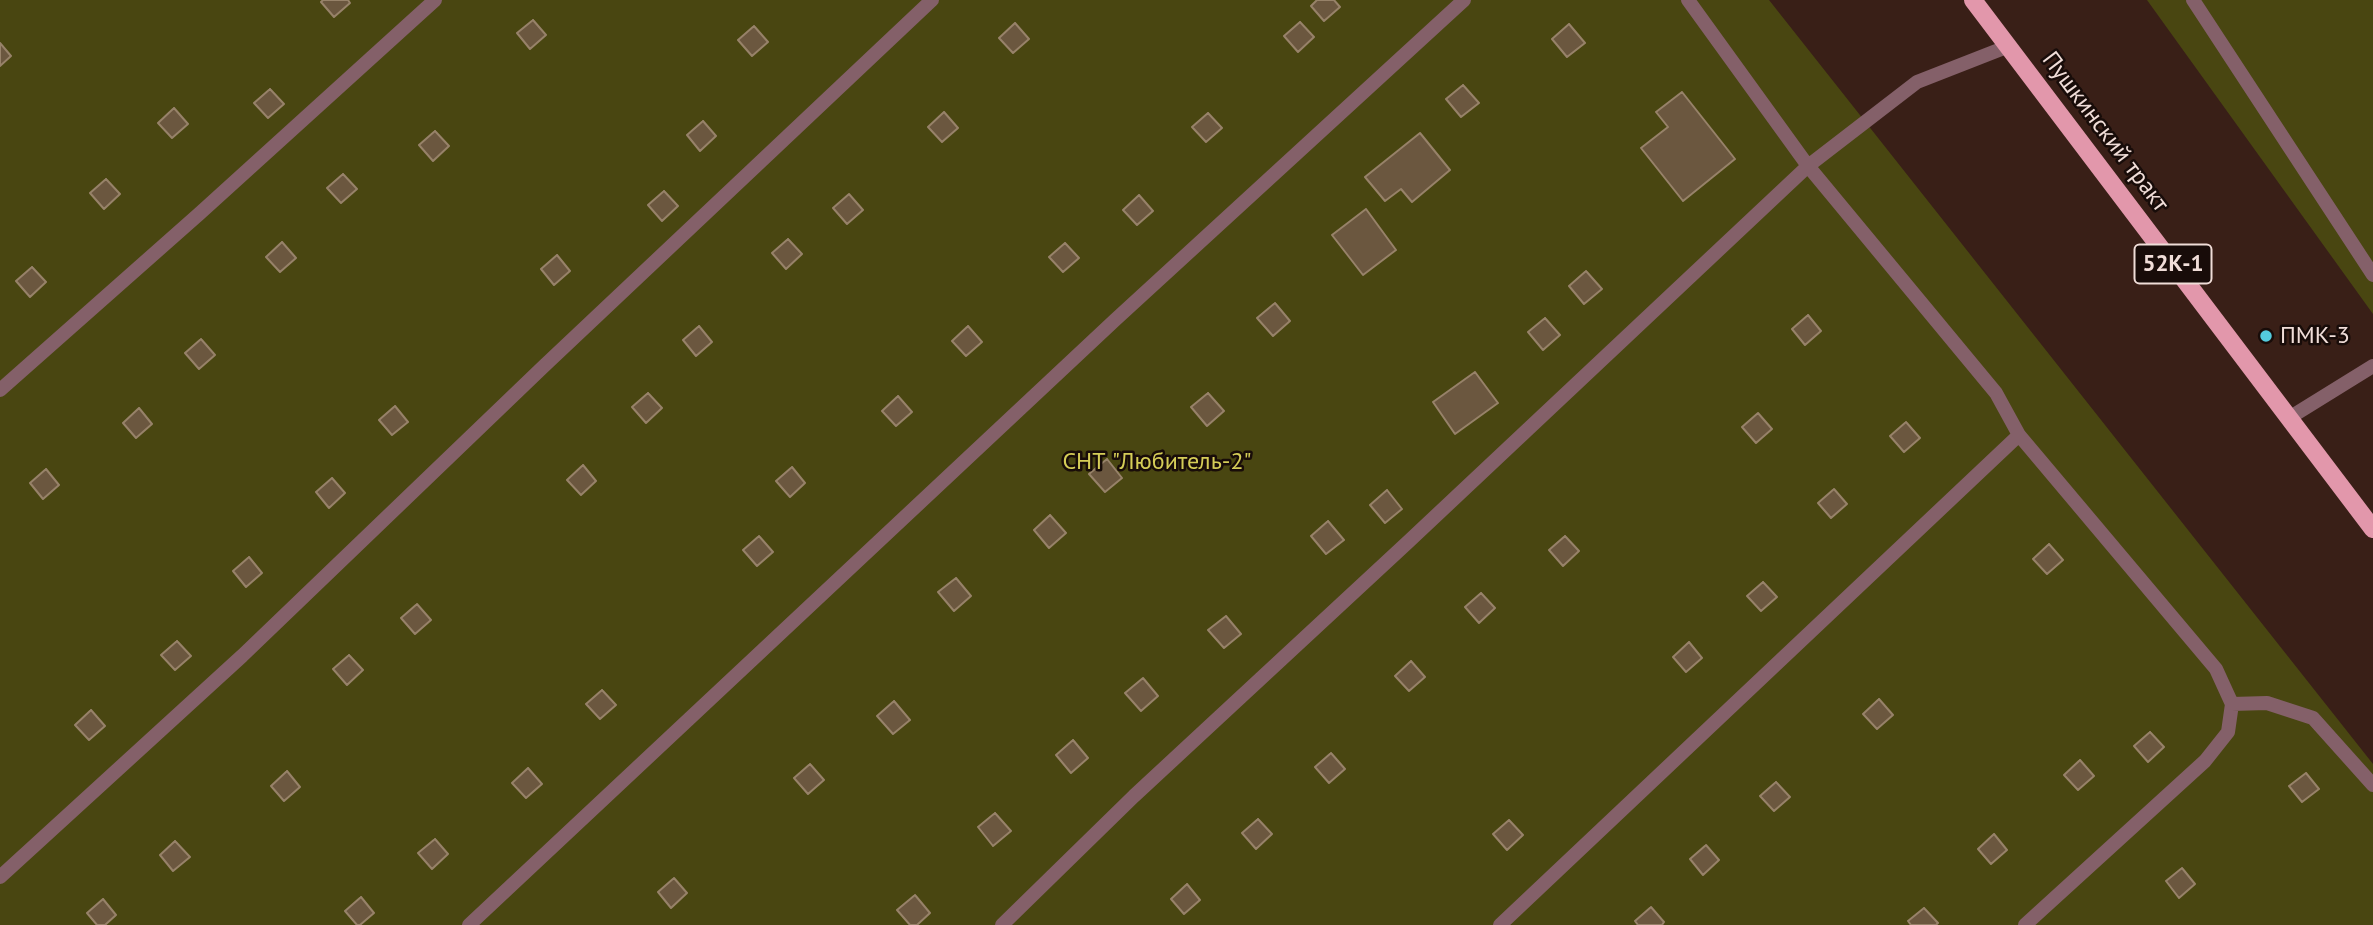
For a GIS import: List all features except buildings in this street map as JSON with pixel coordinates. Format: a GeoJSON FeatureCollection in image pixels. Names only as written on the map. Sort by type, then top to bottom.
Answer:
{"type":"FeatureCollection","features":[{"type":"Feature","properties":{"kind":"main road","name":"Пушкинский тракт"},"geometry":{"type":"LineString","coordinates":[[1973,0],[2373,529]]}},
{"type":"Feature","properties":{"kind":"lane"},"geometry":{"type":"LineString","coordinates":[[0,390],[435,0]]}},
{"type":"Feature","properties":{"kind":"lane"},"geometry":{"type":"LineString","coordinates":[[0,877],[242,656],[932,0]]}},
{"type":"Feature","properties":{"kind":"lane"},"geometry":{"type":"LineString","coordinates":[[469,925],[1115,320],[1464,0]]}},
{"type":"Feature","properties":{"kind":"lane"},"geometry":{"type":"LineString","coordinates":[[1688,0],[1808,166],[1996,393],[2019,435],[2216,668],[2232,704],[2228,732],[2205,761],[2025,925]]}},
{"type":"Feature","properties":{"kind":"lane"},"geometry":{"type":"LineString","coordinates":[[2193,0],[2373,275]]}},
{"type":"Feature","properties":{"kind":"lane"},"geometry":{"type":"LineString","coordinates":[[1002,925],[1134,796],[1808,166],[1917,82],[2009,46]]}},
{"type":"Feature","properties":{"kind":"lane"},"geometry":{"type":"LineString","coordinates":[[2289,418],[2371,365]]}},
{"type":"Feature","properties":{"kind":"lane"},"geometry":{"type":"LineString","coordinates":[[1500,925],[2019,435]]}},
{"type":"Feature","properties":{"kind":"lane"},"geometry":{"type":"LineString","coordinates":[[2232,704],[2267,703],[2313,718],[2373,785]]}},
{"type":"Feature","properties":{"kind":"green space","name":"СНТ \"Любитель-2\""},"geometry":{"type":"Polygon","coordinates":[[[0,0],[1769,0],[2373,764],[2373,925],[0,925],[0,0]]]}},
{"type":"Feature","properties":{"kind":"green space"},"geometry":{"type":"Polygon","coordinates":[[[2147,0],[2373,0],[2373,314],[2147,0]]]}},
{"type":"Feature","properties":{"kind":"place","name":"ПМК-3"},"geometry":{"type":"Point","coordinates":[2266,336]}}]}
